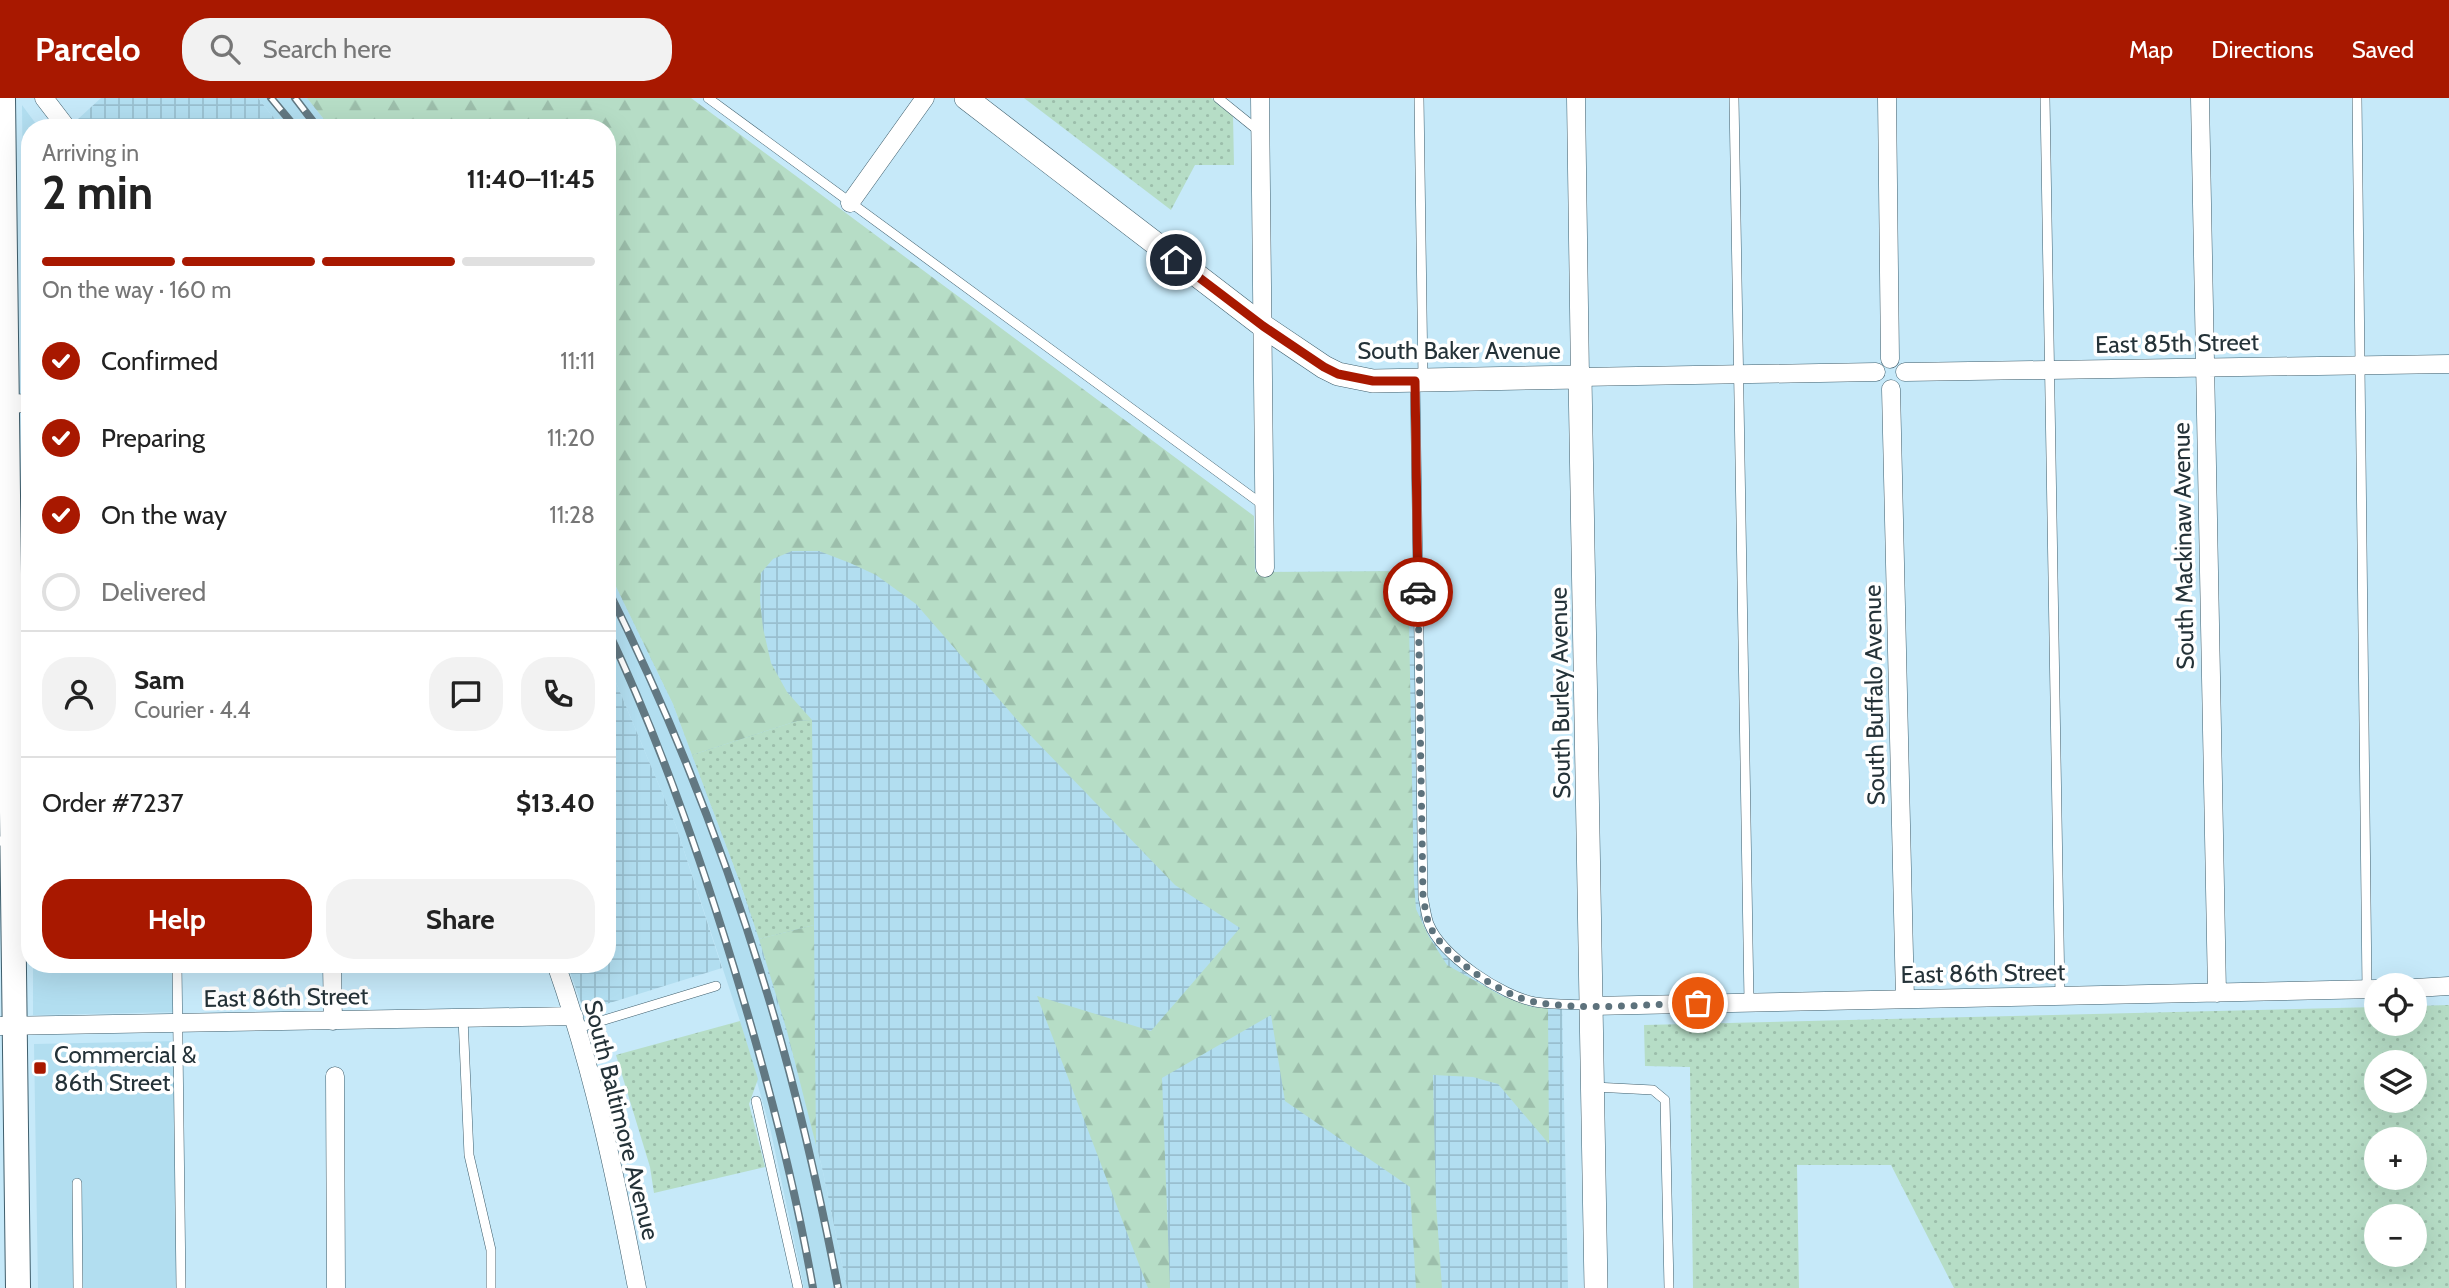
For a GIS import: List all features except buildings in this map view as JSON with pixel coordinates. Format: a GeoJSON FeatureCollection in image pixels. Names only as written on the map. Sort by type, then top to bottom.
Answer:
{"type":"FeatureCollection","features":[{"type":"Feature","properties":{"kind":"main road"},"geometry":{"type":"LineString","coordinates":[[3,98],[3,316],[12,404],[14,842],[7,1026],[18,1288]]}},
{"type":"Feature","properties":{"kind":"street"},"geometry":{"type":"LineString","coordinates":[[44,98],[60,119]]}},
{"type":"Feature","properties":{"kind":"street"},"geometry":{"type":"LineString","coordinates":[[850,204],[925,98]]}},
{"type":"Feature","properties":{"kind":"street","name":"South Baker Avenue"},"geometry":{"type":"LineString","coordinates":[[966,98],[1263,326],[1338,374],[1373,381],[1580,377]]}},
{"type":"Feature","properties":{"kind":"street"},"geometry":{"type":"LineString","coordinates":[[1260,98],[1265,568]]}},
{"type":"Feature","properties":{"kind":"street","name":"South Burley Avenue"},"geometry":{"type":"LineString","coordinates":[[1576,98],[1596,1288]]}},
{"type":"Feature","properties":{"kind":"street"},"geometry":{"type":"LineString","coordinates":[[1887,98],[1891,359]]}},
{"type":"Feature","properties":{"kind":"street","name":"South Mackinaw Avenue"},"geometry":{"type":"LineString","coordinates":[[2200,98],[2217,993]]}},
{"type":"Feature","properties":{"kind":"street"},"geometry":{"type":"LineString","coordinates":[[1876,372],[1880,365],[1891,359]]}},
{"type":"Feature","properties":{"kind":"street"},"geometry":{"type":"LineString","coordinates":[[1876,372],[1882,386],[1891,389],[1902,384],[1905,372],[1902,364],[1891,359]]}},
{"type":"Feature","properties":{"kind":"street","name":"East 85th Street"},"geometry":{"type":"LineString","coordinates":[[1905,372],[2449,364]]}},
{"type":"Feature","properties":{"kind":"street"},"geometry":{"type":"LineString","coordinates":[[1580,377],[1876,372]]}},
{"type":"Feature","properties":{"kind":"street","name":"South Buffalo Avenue"},"geometry":{"type":"LineString","coordinates":[[1891,389],[1905,999]]}},
{"type":"Feature","properties":{"kind":"street"},"geometry":{"type":"LineString","coordinates":[[332,973],[333,1021]]}},
{"type":"Feature","properties":{"kind":"street","name":"South Baltimore Avenue"},"geometry":{"type":"LineString","coordinates":[[559,973],[576,1022],[619,1192],[637,1288]]}},
{"type":"Feature","properties":{"kind":"street"},"geometry":{"type":"LineString","coordinates":[[2427,987],[2449,986]]}},
{"type":"Feature","properties":{"kind":"street","name":"East 86th Street"},"geometry":{"type":"LineString","coordinates":[[1591,1006],[2364,989]]}},
{"type":"Feature","properties":{"kind":"street","name":"East 86th Street"},"geometry":{"type":"LineString","coordinates":[[7,1026],[463,1018],[576,1022]]}},
{"type":"Feature","properties":{"kind":"street"},"geometry":{"type":"LineString","coordinates":[[335,1076],[336,1288]]}},
{"type":"Feature","properties":{"kind":"lane"},"geometry":{"type":"LineString","coordinates":[[708,98],[1265,506]]}},
{"type":"Feature","properties":{"kind":"lane"},"geometry":{"type":"LineString","coordinates":[[1217,98],[1261,133]]}},
{"type":"Feature","properties":{"kind":"lane"},"geometry":{"type":"LineString","coordinates":[[1419,98],[1423,897],[1429,924],[1442,944],[1461,964],[1500,987],[1534,1002],[1591,1006]]}},
{"type":"Feature","properties":{"kind":"lane"},"geometry":{"type":"LineString","coordinates":[[1734,98],[1749,1002]]}},
{"type":"Feature","properties":{"kind":"lane"},"geometry":{"type":"LineString","coordinates":[[2045,98],[2060,996]]}},
{"type":"Feature","properties":{"kind":"lane"},"geometry":{"type":"LineString","coordinates":[[2357,98],[2372,973]]}},
{"type":"Feature","properties":{"kind":"lane"},"geometry":{"type":"LineString","coordinates":[[177,973],[181,1288]]}},
{"type":"Feature","properties":{"kind":"lane"},"geometry":{"type":"LineString","coordinates":[[576,1022],[716,986]]}},
{"type":"Feature","properties":{"kind":"lane"},"geometry":{"type":"LineString","coordinates":[[463,1018],[469,1155],[491,1250],[491,1288]]}},
{"type":"Feature","properties":{"kind":"lane"},"geometry":{"type":"LineString","coordinates":[[1592,1087],[1653,1090],[1665,1100],[1669,1288]]}},
{"type":"Feature","properties":{"kind":"lane"},"geometry":{"type":"LineString","coordinates":[[756,1101],[798,1288]]}},
{"type":"Feature","properties":{"kind":"lane"},"geometry":{"type":"LineString","coordinates":[[77,1183],[78,1288]]}},
{"type":"Feature","properties":{"kind":"shaded area"},"geometry":{"type":"Polygon","coordinates":[[[101,98],[258,98],[275,119],[78,119],[101,98]]]}},
{"type":"Feature","properties":{"kind":"shaded area"},"geometry":{"type":"Polygon","coordinates":[[[258,98],[307,98],[324,119],[275,119],[258,98]]]}},
{"type":"Feature","properties":{"kind":"shaded area"},"geometry":{"type":"Polygon","coordinates":[[[307,98],[621,98],[1254,572],[1418,571],[1423,897],[1429,924],[1461,964],[1533,1002],[1562,1004],[1568,1288],[847,1288],[800,1078],[741,885],[673,704],[616,587],[616,119],[324,119],[307,98]]]}},
{"type":"Feature","properties":{"kind":"shaded area"},"geometry":{"type":"Polygon","coordinates":[[[22,105],[32,119],[22,119],[22,105]]]}},
{"type":"Feature","properties":{"kind":"shaded area"},"geometry":{"type":"Polygon","coordinates":[[[616,587],[673,704],[741,885],[800,1078],[847,1288],[804,1288],[771,1132],[740,1021],[676,826],[616,683],[616,587]]]}},
{"type":"Feature","properties":{"kind":"shaded area"},"geometry":{"type":"Polygon","coordinates":[[[616,683],[676,826],[722,968],[584,1011],[570,973],[616,973],[616,683]]]}},
{"type":"Feature","properties":{"kind":"shaded area"},"geometry":{"type":"Polygon","coordinates":[[[33,973],[177,973],[178,1012],[33,1015],[33,973]]]}},
{"type":"Feature","properties":{"kind":"shaded area"},"geometry":{"type":"Polygon","coordinates":[[[178,1041],[181,1288],[38,1288],[34,1044],[178,1041]]]}},
{"type":"Feature","properties":{"kind":"green space"},"geometry":{"type":"Polygon","coordinates":[[[307,98],[691,98],[1254,516],[1255,572],[1408,571],[1416,909],[1447,965],[1502,996],[1532,1007],[1548,1008],[1549,1144],[1498,1084],[1473,1077],[1433,1075],[1436,1203],[1442,1288],[1416,1288],[1410,1187],[1285,1101],[1271,1015],[1162,1078],[1170,1288],[1148,1288],[1037,996],[1151,1031],[1240,928],[1175,885],[1032,737],[916,604],[876,575],[819,551],[792,551],[773,559],[761,573],[763,628],[771,663],[787,692],[812,720],[797,721],[692,755],[673,704],[616,587],[616,119],[324,119],[307,98]]]}},
{"type":"Feature","properties":{"kind":"green space"},"geometry":{"type":"Polygon","coordinates":[[[1024,98],[1211,98],[1233,115],[1234,165],[1195,165],[1171,210],[1024,98]]]}},
{"type":"Feature","properties":{"kind":"green space"},"geometry":{"type":"Polygon","coordinates":[[[812,720],[814,925],[759,939],[692,755],[797,721],[812,720]]]}},
{"type":"Feature","properties":{"kind":"green space"},"geometry":{"type":"Polygon","coordinates":[[[814,925],[816,1145],[787,1031],[759,939],[814,925]]]}},
{"type":"Feature","properties":{"kind":"green space"},"geometry":{"type":"Polygon","coordinates":[[[2449,1005],[2449,1288],[1954,1288],[1891,1165],[1797,1165],[1799,1288],[1693,1288],[1690,1067],[1645,1066],[1644,1025],[2364,1007],[2364,1036],[2427,1036],[2427,1006],[2449,1005]]]}},
{"type":"Feature","properties":{"kind":"green space"},"geometry":{"type":"Polygon","coordinates":[[[740,1021],[758,1079],[749,1104],[765,1167],[654,1193],[650,1167],[616,1055],[740,1021]]]}},
{"type":"Feature","properties":{"kind":"railway"},"geometry":{"type":"LineString","coordinates":[[271,98],[288,119]]}},
{"type":"Feature","properties":{"kind":"railway"},"geometry":{"type":"LineString","coordinates":[[295,98],[311,119]]}},
{"type":"Feature","properties":{"kind":"railway"},"geometry":{"type":"LineString","coordinates":[[616,607],[694,782],[748,932],[796,1096],[838,1288]]}},
{"type":"Feature","properties":{"kind":"railway"},"geometry":{"type":"LineString","coordinates":[[616,648],[661,754],[721,925],[778,1127],[813,1288]]}},
{"type":"Feature","properties":{"kind":"way so far"},"geometry":{"type":"LineString","coordinates":[[1418,592],[1423,897],[1429,924],[1442,944],[1461,964],[1500,987],[1534,1002],[1591,1006],[1698,1003]]}},
{"type":"Feature","properties":{"kind":"place","name":"Commercial & 86th Street"},"geometry":{"type":"Point","coordinates":[40,1068]}},
{"type":"Feature","properties":{"kind":"route"},"geometry":{"type":"LineString","coordinates":[[1176,260],[1263,326],[1324,367],[1353,378],[1415,381],[1418,592]]}}]}
